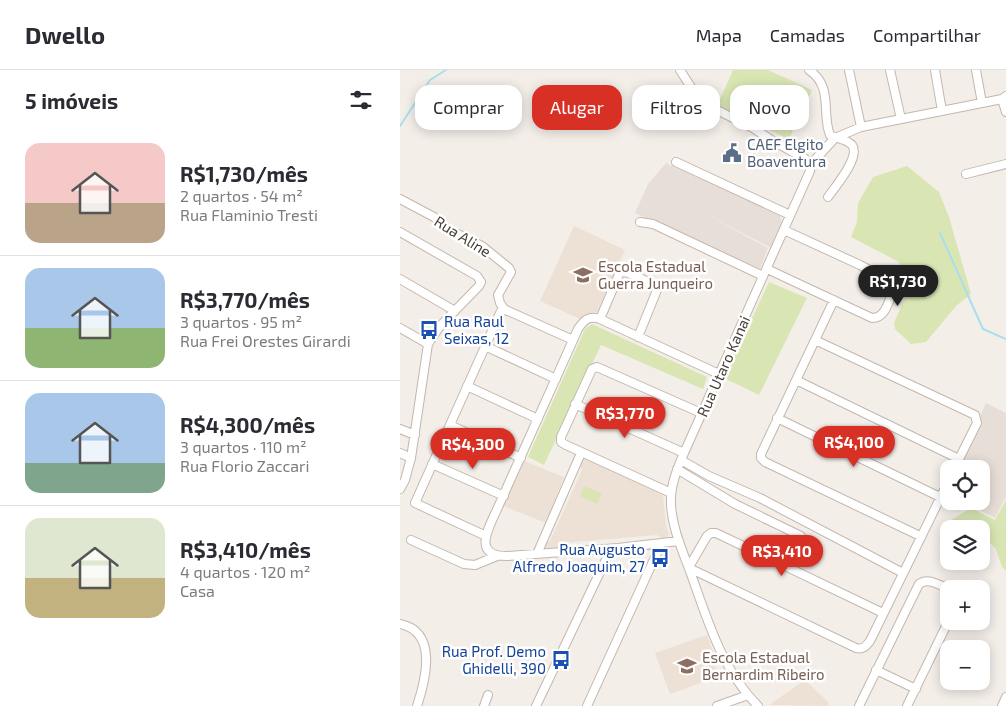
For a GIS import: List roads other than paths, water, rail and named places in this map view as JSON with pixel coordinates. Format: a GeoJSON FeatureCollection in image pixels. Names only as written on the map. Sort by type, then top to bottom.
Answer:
{"type":"FeatureCollection","features":[{"type":"Feature","properties":{"kind":"street"},"geometry":{"type":"LineString","coordinates":[[680,70],[696,96],[709,106],[753,128],[811,164],[835,138],[861,127],[1004,98],[1006,112]]}},
{"type":"Feature","properties":{"kind":"street"},"geometry":{"type":"LineString","coordinates":[[809,70],[821,83],[827,101],[830,135],[850,143],[855,154],[854,159],[828,197]]}},
{"type":"Feature","properties":{"kind":"street"},"geometry":{"type":"LineString","coordinates":[[849,70],[861,127]]}},
{"type":"Feature","properties":{"kind":"street"},"geometry":{"type":"LineString","coordinates":[[890,70],[901,119]]}},
{"type":"Feature","properties":{"kind":"street"},"geometry":{"type":"LineString","coordinates":[[935,70],[942,111]]}},
{"type":"Feature","properties":{"kind":"street"},"geometry":{"type":"LineString","coordinates":[[976,70],[982,103]]}},
{"type":"Feature","properties":{"kind":"street"},"geometry":{"type":"LineString","coordinates":[[676,162],[790,215]]}},
{"type":"Feature","properties":{"kind":"street","name":"Rua Utaro Kanai"},"geometry":{"type":"LineString","coordinates":[[758,706],[728,666],[720,650],[679,541],[672,515],[671,493],[682,456],[784,230],[810,171],[811,164]]}},
{"type":"Feature","properties":{"kind":"street"},"geometry":{"type":"LineString","coordinates":[[966,174],[1006,164]]}},
{"type":"Feature","properties":{"kind":"street","name":"Rua Aline"},"geometry":{"type":"LineString","coordinates":[[400,198],[434,217],[448,228],[482,246],[509,268],[510,276],[498,295],[504,309]]}},
{"type":"Feature","properties":{"kind":"street"},"geometry":{"type":"LineString","coordinates":[[640,222],[653,224],[765,273],[834,300],[872,318],[876,318],[884,312],[893,286],[890,281],[784,230]]}},
{"type":"Feature","properties":{"kind":"street"},"geometry":{"type":"LineString","coordinates":[[400,232],[479,278],[481,282],[436,332],[428,344],[412,458],[400,489]]}},
{"type":"Feature","properties":{"kind":"street"},"geometry":{"type":"LineString","coordinates":[[600,318],[620,272],[626,272],[655,286],[657,290],[638,337]]}},
{"type":"Feature","properties":{"kind":"street"},"geometry":{"type":"LineString","coordinates":[[400,279],[455,311]]}},
{"type":"Feature","properties":{"kind":"street"},"geometry":{"type":"LineString","coordinates":[[834,300],[777,418],[761,454],[762,460],[920,536]]}},
{"type":"Feature","properties":{"kind":"street"},"geometry":{"type":"LineString","coordinates":[[486,536],[414,506],[467,386],[501,311],[504,309],[574,340]]}},
{"type":"Feature","properties":{"kind":"street"},"geometry":{"type":"LineString","coordinates":[[498,556],[492,554],[486,548],[486,536],[584,321],[594,317],[600,318],[719,374]]}},
{"type":"Feature","properties":{"kind":"street"},"geometry":{"type":"LineString","coordinates":[[401,331],[428,344]]}},
{"type":"Feature","properties":{"kind":"street"},"geometry":{"type":"LineString","coordinates":[[796,380],[959,459],[977,422],[975,416],[815,340]]}},
{"type":"Feature","properties":{"kind":"street"},"geometry":{"type":"LineString","coordinates":[[485,346],[556,379]]}},
{"type":"Feature","properties":{"kind":"street"},"geometry":{"type":"LineString","coordinates":[[671,493],[566,446],[560,440],[592,369],[597,367],[701,413]]}},
{"type":"Feature","properties":{"kind":"street"},"geometry":{"type":"LineString","coordinates":[[467,386],[538,419]]}},
{"type":"Feature","properties":{"kind":"street"},"geometry":{"type":"LineString","coordinates":[[575,404],[682,456],[709,476],[760,498],[903,573]]}},
{"type":"Feature","properties":{"kind":"street"},"geometry":{"type":"LineString","coordinates":[[777,418],[940,498],[920,536],[903,573],[883,613],[866,646],[861,649],[856,648],[689,568],[707,536],[711,533],[716,533],[883,613]]}},
{"type":"Feature","properties":{"kind":"street"},"geometry":{"type":"LineString","coordinates":[[450,425],[521,458]]}},
{"type":"Feature","properties":{"kind":"street"},"geometry":{"type":"LineString","coordinates":[[400,429],[415,435]]}},
{"type":"Feature","properties":{"kind":"street"},"geometry":{"type":"LineString","coordinates":[[400,453],[412,458]]}},
{"type":"Feature","properties":{"kind":"street"},"geometry":{"type":"LineString","coordinates":[[537,554],[582,453]]}},
{"type":"Feature","properties":{"kind":"street"},"geometry":{"type":"LineString","coordinates":[[432,464],[504,496]]}},
{"type":"Feature","properties":{"kind":"street"},"geometry":{"type":"LineString","coordinates":[[677,469],[736,504],[801,536]]}},
{"type":"Feature","properties":{"kind":"street"},"geometry":{"type":"LineString","coordinates":[[411,540],[464,564],[475,565],[498,556],[611,549],[679,541]]}},
{"type":"Feature","properties":{"kind":"street"},"geometry":{"type":"LineString","coordinates":[[587,706],[661,544]]}},
{"type":"Feature","properties":{"kind":"street"},"geometry":{"type":"LineString","coordinates":[[536,706],[611,549]]}},
{"type":"Feature","properties":{"kind":"street"},"geometry":{"type":"LineString","coordinates":[[859,706],[919,584],[928,580],[940,585]]}},
{"type":"Feature","properties":{"kind":"street"},"geometry":{"type":"LineString","coordinates":[[400,624],[410,626],[417,632],[422,638],[425,651],[426,670],[417,706]]}},
{"type":"Feature","properties":{"kind":"street"},"geometry":{"type":"LineString","coordinates":[[908,706],[944,630]]}},
{"type":"Feature","properties":{"kind":"street"},"geometry":{"type":"LineString","coordinates":[[876,670],[916,689]]}},
{"type":"Feature","properties":{"kind":"street"},"geometry":{"type":"LineString","coordinates":[[484,706],[488,695]]}},
{"type":"Feature","properties":{"kind":"street"},"geometry":{"type":"LineString","coordinates":[[717,706],[748,695]]}},
{"type":"Feature","properties":{"kind":"street"},"geometry":{"type":"LineString","coordinates":[[1002,706],[1006,697]]}},
{"type":"Feature","properties":{"kind":"waterway"},"geometry":{"type":"LineString","coordinates":[[400,126],[430,80],[446,70]]}},
{"type":"Feature","properties":{"kind":"waterway"},"geometry":{"type":"LineString","coordinates":[[940,233],[983,329],[1006,339]]}},
{"type":"Feature","properties":{"kind":"place","name":"CAEF Elgito Boaventura"},"geometry":{"type":"Point","coordinates":[732,153]}},
{"type":"Feature","properties":{"kind":"place","name":"Escola Estadual Guerra Junqueiro"},"geometry":{"type":"Point","coordinates":[583,275]}},
{"type":"Feature","properties":{"kind":"place","name":"Rua Raul Seixas, 12"},"geometry":{"type":"Point","coordinates":[429,330]}},
{"type":"Feature","properties":{"kind":"place","name":"Rua Augusto Alfredo Joaquim, 27"},"geometry":{"type":"Point","coordinates":[660,558]}},
{"type":"Feature","properties":{"kind":"place","name":"Rua Prof. Demo Ghidelli, 390"},"geometry":{"type":"Point","coordinates":[561,660]}},
{"type":"Feature","properties":{"kind":"place","name":"Escola Estadual Bernardim Ribeiro"},"geometry":{"type":"Point","coordinates":[687,666]}}]}
